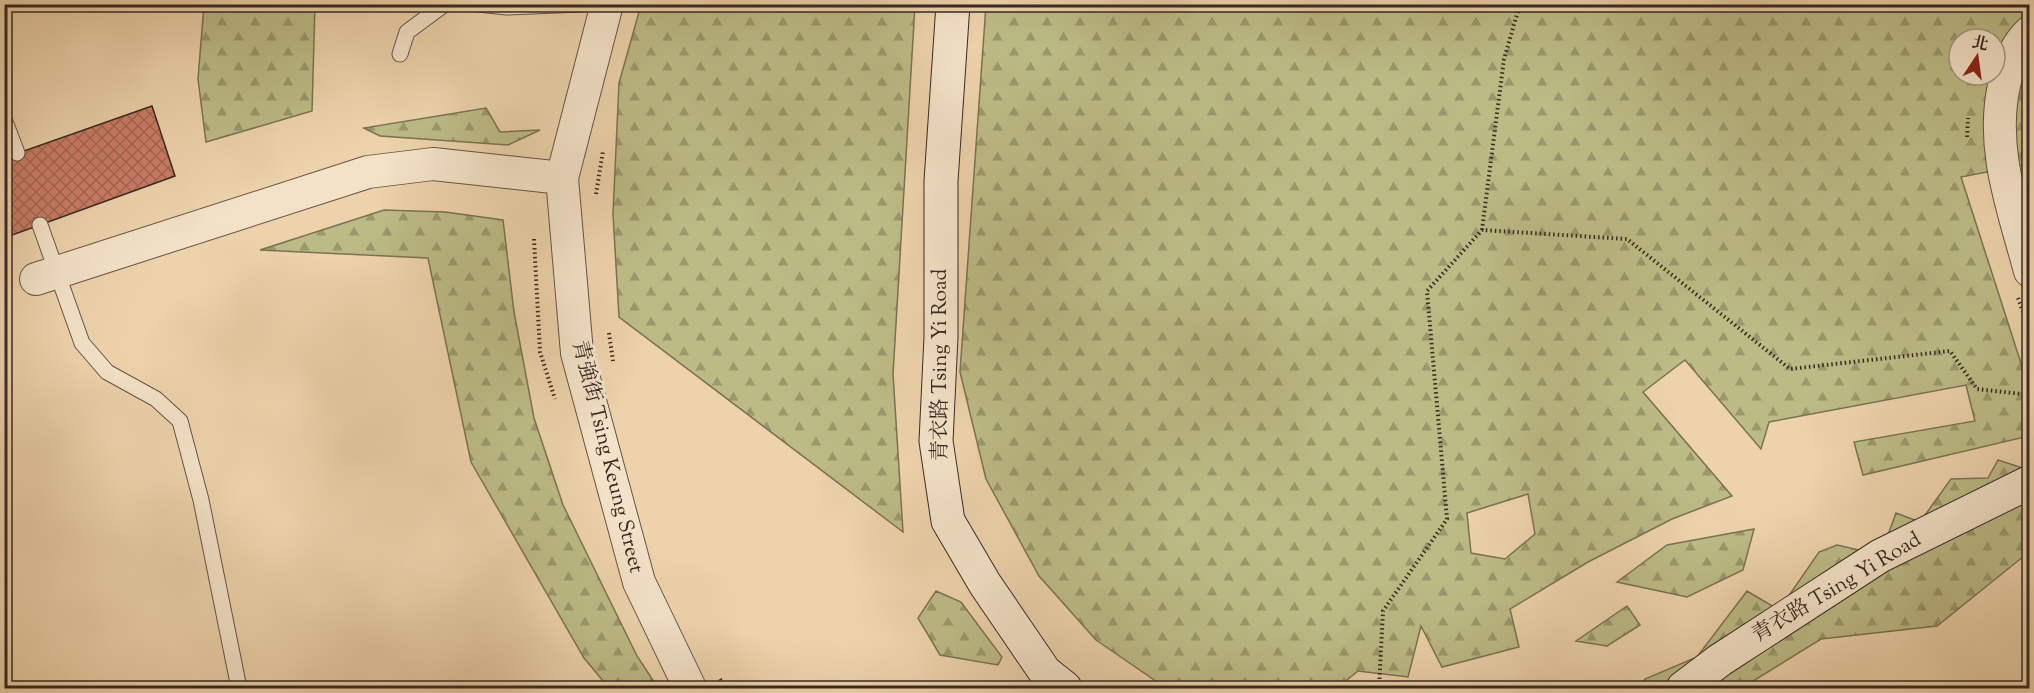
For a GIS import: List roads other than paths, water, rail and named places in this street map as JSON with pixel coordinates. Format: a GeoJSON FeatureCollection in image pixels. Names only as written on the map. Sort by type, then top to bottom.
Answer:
{"type":"FeatureCollection","features":[{"type":"Feature","properties":{"kind":"main road","name":"青衣路 Tsing Yi Road"},"geometry":{"type":"LineString","coordinates":[[953,4],[941,182],[941,337],[936,441],[948,521],[985,584],[1045,672],[1065,688]]}},
{"type":"Feature","properties":{"kind":"main road","name":"青衣路 Tsing Yi Road"},"geometry":{"type":"LineString","coordinates":[[1683,688],[1720,660],[1880,556],[2030,482]]}},
{"type":"Feature","properties":{"kind":"street","name":"青強街 Tsing Keung Street"},"geometry":{"type":"LineString","coordinates":[[607,4],[562,178],[577,353],[639,582],[690,688]]}},
{"type":"Feature","properties":{"kind":"street"},"geometry":{"type":"LineString","coordinates":[[2030,32],[2018,43],[2009,65],[2001,96],[1998,134],[2003,171],[2030,271]]}},
{"type":"Feature","properties":{"kind":"street"},"geometry":{"type":"LineString","coordinates":[[47,275],[368,172],[433,164],[562,178]]}},
{"type":"Feature","properties":{"kind":"lane"},"geometry":{"type":"LineString","coordinates":[[400,54],[407,32],[445,4]]}},
{"type":"Feature","properties":{"kind":"lane"},"geometry":{"type":"LineString","coordinates":[[478,4],[507,7],[581,4]]}},
{"type":"Feature","properties":{"kind":"lane"},"geometry":{"type":"LineString","coordinates":[[4,119],[16,153]]}},
{"type":"Feature","properties":{"kind":"lane"},"geometry":{"type":"LineString","coordinates":[[40,225],[47,275],[82,343],[107,372],[156,399],[180,421],[201,500],[239,688]]}}]}
